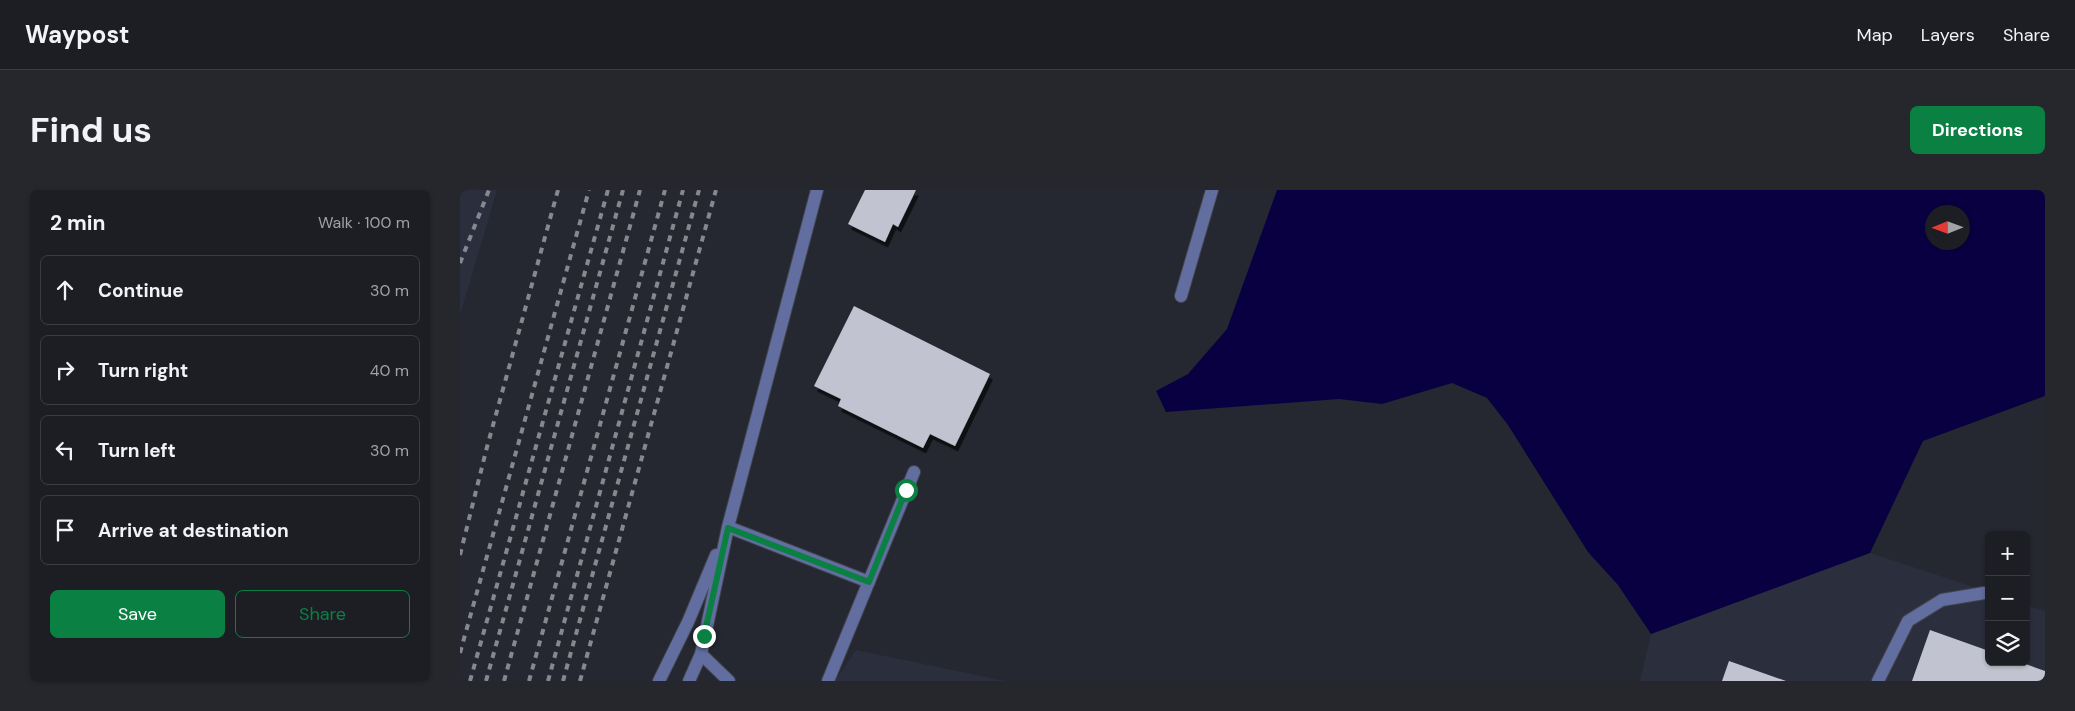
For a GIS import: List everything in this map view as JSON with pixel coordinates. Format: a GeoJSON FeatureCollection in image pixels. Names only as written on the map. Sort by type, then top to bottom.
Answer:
{"type":"FeatureCollection","features":[{"type":"Feature","properties":{"kind":"lane"},"geometry":{"type":"LineString","coordinates":[[689,681],[701,654],[728,528],[817,190]]}},
{"type":"Feature","properties":{"kind":"lane"},"geometry":{"type":"LineString","coordinates":[[1181,296],[1212,190]]}},
{"type":"Feature","properties":{"kind":"lane"},"geometry":{"type":"LineString","coordinates":[[828,681],[914,472]]}},
{"type":"Feature","properties":{"kind":"lane"},"geometry":{"type":"LineString","coordinates":[[728,528],[869,582]]}},
{"type":"Feature","properties":{"kind":"lane"},"geometry":{"type":"LineString","coordinates":[[659,681],[688,622],[728,528]]}},
{"type":"Feature","properties":{"kind":"lane"},"geometry":{"type":"LineString","coordinates":[[1878,681],[1908,621],[1942,600],[1984,593]]}},
{"type":"Feature","properties":{"kind":"lane"},"geometry":{"type":"LineString","coordinates":[[701,654],[729,681]]}},
{"type":"Feature","properties":{"kind":"shaded area"},"geometry":{"type":"Polygon","coordinates":[[[460,190],[497,190],[460,315],[460,190]]]}},
{"type":"Feature","properties":{"kind":"shaded area"},"geometry":{"type":"Polygon","coordinates":[[[1277,190],[2045,190],[2045,396],[1923,441],[1870,553],[1651,634],[1618,585],[1588,552],[1508,425],[1487,398],[1452,383],[1382,404],[1339,399],[1166,412],[1156,391],[1188,374],[1227,329],[1277,190]]]}},
{"type":"Feature","properties":{"kind":"shaded area"},"geometry":{"type":"Polygon","coordinates":[[[1870,553],[1985,591],[1985,666],[2030,666],[2030,606],[2045,611],[2045,681],[1640,681],[1651,634],[1870,553]]]}},
{"type":"Feature","properties":{"kind":"shaded area"},"geometry":{"type":"Polygon","coordinates":[[[856,650],[1005,681],[835,681],[856,650]]]}},
{"type":"Feature","properties":{"kind":"building"},"geometry":{"type":"Polygon","coordinates":[[[865,190],[916,190],[898,227],[893,224],[885,242],[848,224],[865,190]]]}},
{"type":"Feature","properties":{"kind":"building"},"geometry":{"type":"Polygon","coordinates":[[[854,306],[990,374],[955,446],[930,434],[923,448],[838,406],[841,399],[814,386],[854,306]]]}},
{"type":"Feature","properties":{"kind":"building"},"geometry":{"type":"Polygon","coordinates":[[[1930,630],[1985,650],[1985,666],[2030,666],[2045,671],[2045,681],[1912,681],[1930,630]]]}},
{"type":"Feature","properties":{"kind":"building"},"geometry":{"type":"Polygon","coordinates":[[[1729,661],[1786,681],[1722,681],[1729,661]]]}},
{"type":"Feature","properties":{"kind":"railway"},"geometry":{"type":"LineString","coordinates":[[460,263],[489,190]]}},
{"type":"Feature","properties":{"kind":"railway"},"geometry":{"type":"LineString","coordinates":[[460,555],[487,447],[558,190]]}},
{"type":"Feature","properties":{"kind":"railway"},"geometry":{"type":"LineString","coordinates":[[460,653],[589,190]]}},
{"type":"Feature","properties":{"kind":"railway"},"geometry":{"type":"LineString","coordinates":[[470,681],[608,190]]}},
{"type":"Feature","properties":{"kind":"railway"},"geometry":{"type":"LineString","coordinates":[[486,681],[623,190]]}},
{"type":"Feature","properties":{"kind":"railway"},"geometry":{"type":"LineString","coordinates":[[504,681],[640,190]]}},
{"type":"Feature","properties":{"kind":"railway"},"geometry":{"type":"LineString","coordinates":[[529,681],[665,190]]}},
{"type":"Feature","properties":{"kind":"railway"},"geometry":{"type":"LineString","coordinates":[[548,681],[683,190]]}},
{"type":"Feature","properties":{"kind":"railway"},"geometry":{"type":"LineString","coordinates":[[563,681],[699,190]]}},
{"type":"Feature","properties":{"kind":"railway"},"geometry":{"type":"LineString","coordinates":[[580,681],[716,190]]}},
{"type":"Feature","properties":{"kind":"route"},"geometry":{"type":"LineString","coordinates":[[704,636],[728,528],[869,582],[906,490]]}}]}
